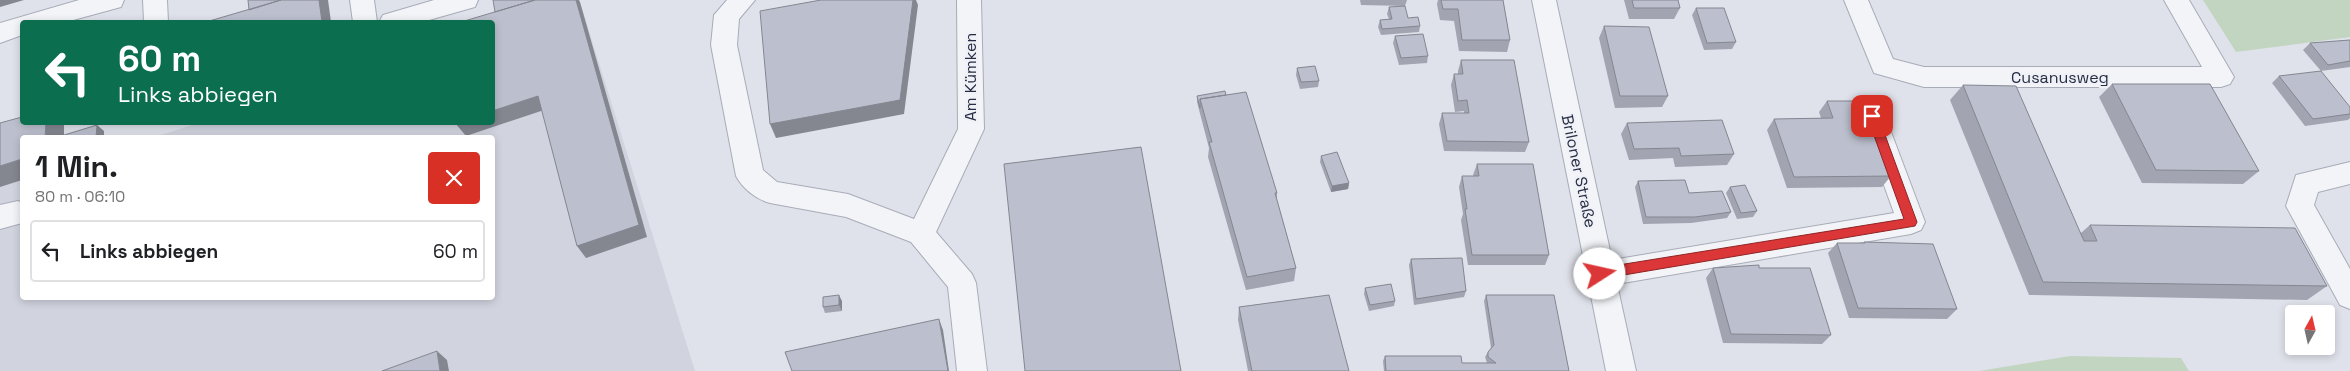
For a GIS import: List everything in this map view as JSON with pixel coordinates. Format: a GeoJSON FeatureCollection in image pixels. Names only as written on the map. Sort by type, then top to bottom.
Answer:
{"type":"FeatureCollection","features":[{"type":"Feature","properties":{"kind":"street"},"geometry":{"type":"LineString","coordinates":[[41,20],[112,0]]}},
{"type":"Feature","properties":{"kind":"street"},"geometry":{"type":"LineString","coordinates":[[155,0],[156,20]]}},
{"type":"Feature","properties":{"kind":"street"},"geometry":{"type":"LineString","coordinates":[[362,0],[365,20]]}},
{"type":"Feature","properties":{"kind":"street"},"geometry":{"type":"LineString","coordinates":[[399,20],[466,0]]}},
{"type":"Feature","properties":{"kind":"street"},"geometry":{"type":"LineString","coordinates":[[743,0],[727,15],[724,45],[750,176],[770,192],[848,206],[921,234],[962,283],[972,371]]}},
{"type":"Feature","properties":{"kind":"street","name":"Am Kümken"},"geometry":{"type":"LineString","coordinates":[[921,234],[971,129],[969,0]]}},
{"type":"Feature","properties":{"kind":"street","name":"Briloner Straße"},"geometry":{"type":"LineString","coordinates":[[1544,0],[1620,371]]}},
{"type":"Feature","properties":{"kind":"street","name":"Cusanusweg"},"geometry":{"type":"LineString","coordinates":[[1856,0],[1883,66],[1924,78],[2221,77],[2176,0]]}},
{"type":"Feature","properties":{"kind":"street"},"geometry":{"type":"LineString","coordinates":[[0,33],[20,27]]}},
{"type":"Feature","properties":{"kind":"street"},"geometry":{"type":"LineString","coordinates":[[1600,274],[1911,222],[1872,116]]}},
{"type":"Feature","properties":{"kind":"street"},"geometry":{"type":"LineString","coordinates":[[2350,173],[2333,175],[2306,183],[2300,206],[2350,296]]}},
{"type":"Feature","properties":{"kind":"shaded area"},"geometry":{"type":"Polygon","coordinates":[[[580,2],[695,371],[0,371],[0,144],[20,139],[20,300],[495,300],[495,135],[161,135],[192,125],[495,125],[495,118],[580,2]]]}},
{"type":"Feature","properties":{"kind":"green space"},"geometry":{"type":"Polygon","coordinates":[[[2203,0],[2350,0],[2350,37],[2236,52],[2203,0]]]}},
{"type":"Feature","properties":{"kind":"green space"},"geometry":{"type":"Polygon","coordinates":[[[2070,356],[2181,358],[2189,371],[1979,371],[2070,356]]]}},
{"type":"Feature","properties":{"kind":"building"},"geometry":{"type":"Polygon","coordinates":[[[248,0],[281,0],[249,10],[248,0]]]}},
{"type":"Feature","properties":{"kind":"building"},"geometry":{"type":"Polygon","coordinates":[[[281,0],[319,0],[322,20],[213,20],[281,0]]]}},
{"type":"Feature","properties":{"kind":"building"},"geometry":{"type":"Polygon","coordinates":[[[493,0],[535,0],[495,12],[493,0]]]}},
{"type":"Feature","properties":{"kind":"building"},"geometry":{"type":"Polygon","coordinates":[[[535,0],[576,0],[639,225],[577,246],[538,96],[495,110],[495,20],[468,20],[535,0]]]}},
{"type":"Feature","properties":{"kind":"building"},"geometry":{"type":"Polygon","coordinates":[[[821,0],[913,0],[900,100],[770,124],[760,11],[821,0]]]}},
{"type":"Feature","properties":{"kind":"building"},"geometry":{"type":"Polygon","coordinates":[[[1441,0],[1503,0],[1510,40],[1462,40],[1458,9],[1443,9],[1441,0]]]}},
{"type":"Feature","properties":{"kind":"building"},"geometry":{"type":"Polygon","coordinates":[[[1632,0],[1678,0],[1680,8],[1634,8],[1632,0]]]}},
{"type":"Feature","properties":{"kind":"building"},"geometry":{"type":"Polygon","coordinates":[[[1405,6],[1408,18],[1418,17],[1420,26],[1382,29],[1380,20],[1392,19],[1389,7],[1405,6]]]}},
{"type":"Feature","properties":{"kind":"building"},"geometry":{"type":"Polygon","coordinates":[[[1696,8],[1724,8],[1736,42],[1707,43],[1696,8]]]}},
{"type":"Feature","properties":{"kind":"building"},"geometry":{"type":"Polygon","coordinates":[[[1604,26],[1649,27],[1668,96],[1620,96],[1604,26]]]}},
{"type":"Feature","properties":{"kind":"building"},"geometry":{"type":"Polygon","coordinates":[[[1423,34],[1428,56],[1401,58],[1395,36],[1423,34]]]}},
{"type":"Feature","properties":{"kind":"building"},"geometry":{"type":"Polygon","coordinates":[[[2350,40],[2350,61],[2328,65],[2310,43],[2350,40]]]}},
{"type":"Feature","properties":{"kind":"building"},"geometry":{"type":"Polygon","coordinates":[[[1461,60],[1514,60],[1529,142],[1447,141],[1442,113],[1469,113],[1467,100],[1458,101],[1454,74],[1463,74],[1461,60]]]}},
{"type":"Feature","properties":{"kind":"building"},"geometry":{"type":"Polygon","coordinates":[[[1315,66],[1319,81],[1301,82],[1297,68],[1315,66]]]}},
{"type":"Feature","properties":{"kind":"building"},"geometry":{"type":"Polygon","coordinates":[[[2321,71],[2350,107],[2350,114],[2313,119],[2279,76],[2321,71]]]}},
{"type":"Feature","properties":{"kind":"building"},"geometry":{"type":"Polygon","coordinates":[[[2112,84],[2210,84],[2259,171],[2156,170],[2112,84]]]}},
{"type":"Feature","properties":{"kind":"building"},"geometry":{"type":"Polygon","coordinates":[[[1963,85],[2016,86],[2084,241],[2097,241],[2090,225],[2295,228],[2327,286],[2043,282],[1963,85]]]}},
{"type":"Feature","properties":{"kind":"building"},"geometry":{"type":"Polygon","coordinates":[[[1225,91],[1226,95],[1200,99],[1200,108],[1197,96],[1225,91]]]}},
{"type":"Feature","properties":{"kind":"building"},"geometry":{"type":"Polygon","coordinates":[[[1246,92],[1277,193],[1275,193],[1296,268],[1247,277],[1209,142],[1212,142],[1200,99],[1246,92]]]}},
{"type":"Feature","properties":{"kind":"building"},"geometry":{"type":"Polygon","coordinates":[[[1827,101],[1862,101],[1891,176],[1794,177],[1774,119],[1833,118],[1827,101]]]}},
{"type":"Feature","properties":{"kind":"building"},"geometry":{"type":"Polygon","coordinates":[[[20,118],[20,125],[46,125],[45,135],[20,135],[20,160],[0,166],[0,123],[20,118]]]}},
{"type":"Feature","properties":{"kind":"building"},"geometry":{"type":"Polygon","coordinates":[[[1722,120],[1734,154],[1681,156],[1679,148],[1634,149],[1627,123],[1722,120]]]}},
{"type":"Feature","properties":{"kind":"building"},"geometry":{"type":"Polygon","coordinates":[[[97,125],[96,135],[64,135],[97,125]]]}},
{"type":"Feature","properties":{"kind":"building"},"geometry":{"type":"Polygon","coordinates":[[[1141,147],[1181,371],[1025,371],[1004,164],[1141,147]]]}},
{"type":"Feature","properties":{"kind":"building"},"geometry":{"type":"Polygon","coordinates":[[[1337,152],[1349,183],[1332,186],[1321,156],[1337,152]]]}},
{"type":"Feature","properties":{"kind":"building"},"geometry":{"type":"Polygon","coordinates":[[[1477,164],[1533,164],[1549,255],[1472,255],[1462,176],[1479,176],[1477,164]]]}},
{"type":"Feature","properties":{"kind":"building"},"geometry":{"type":"Polygon","coordinates":[[[1685,180],[1689,193],[1722,191],[1731,212],[1695,217],[1646,217],[1638,181],[1685,180]]]}},
{"type":"Feature","properties":{"kind":"building"},"geometry":{"type":"Polygon","coordinates":[[[1745,185],[1757,211],[1741,213],[1730,187],[1745,185]]]}},
{"type":"Feature","properties":{"kind":"building"},"geometry":{"type":"Polygon","coordinates":[[[1837,243],[1933,244],[1957,309],[1858,308],[1837,243]]]}},
{"type":"Feature","properties":{"kind":"building"},"geometry":{"type":"Polygon","coordinates":[[[1462,258],[1466,291],[1416,299],[1411,259],[1462,258]]]}},
{"type":"Feature","properties":{"kind":"building"},"geometry":{"type":"Polygon","coordinates":[[[1759,265],[1759,268],[1810,268],[1831,335],[1731,334],[1713,268],[1759,265]]]}},
{"type":"Feature","properties":{"kind":"building"},"geometry":{"type":"Polygon","coordinates":[[[1391,284],[1395,301],[1370,305],[1365,288],[1391,284]]]}},
{"type":"Feature","properties":{"kind":"building"},"geometry":{"type":"Polygon","coordinates":[[[839,295],[839,305],[823,307],[823,297],[839,295]]]}},
{"type":"Feature","properties":{"kind":"building"},"geometry":{"type":"Polygon","coordinates":[[[1329,295],[1349,371],[1252,371],[1239,307],[1329,295]]]}},
{"type":"Feature","properties":{"kind":"building"},"geometry":{"type":"Polygon","coordinates":[[[1486,295],[1554,295],[1569,371],[1386,371],[1385,356],[1461,356],[1462,363],[1496,363],[1488,357],[1488,352],[1494,345],[1486,295]]]}},
{"type":"Feature","properties":{"kind":"building"},"geometry":{"type":"Polygon","coordinates":[[[939,319],[948,371],[792,371],[785,352],[939,319]]]}},
{"type":"Feature","properties":{"kind":"building"},"geometry":{"type":"Polygon","coordinates":[[[437,351],[440,371],[382,371],[437,351]]]}},
{"type":"Feature","properties":{"kind":"route"},"geometry":{"type":"LineString","coordinates":[[1600,274],[1911,222],[1872,116]]}}]}
